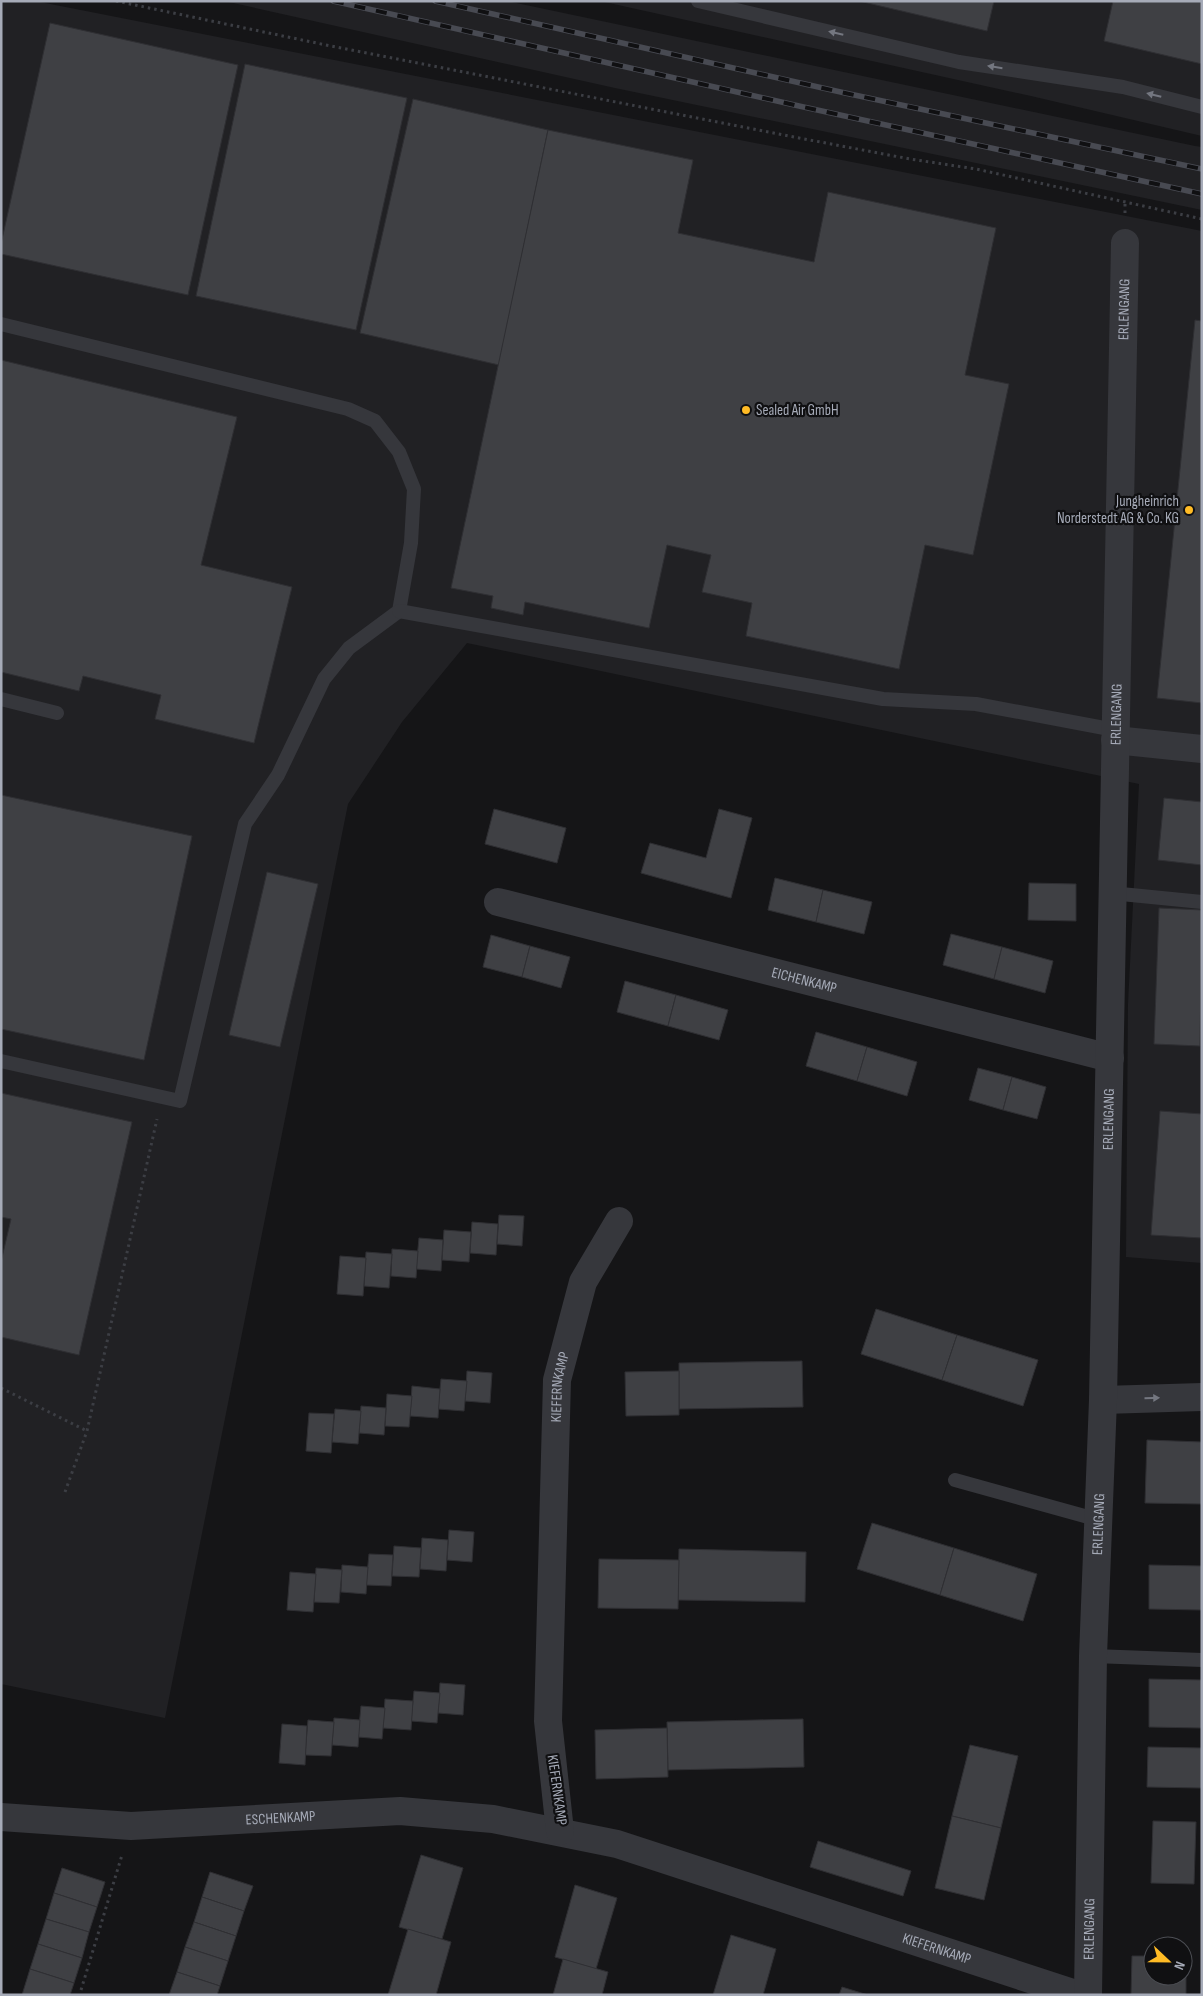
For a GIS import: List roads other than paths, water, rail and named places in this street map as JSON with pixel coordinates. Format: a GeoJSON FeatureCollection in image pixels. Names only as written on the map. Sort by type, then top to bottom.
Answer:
{"type":"FeatureCollection","features":[{"type":"Feature","properties":{"kind":"street","name":"ERLENGANG"},"geometry":{"type":"LineString","coordinates":[[1088,1995],[1093,1656],[1104,1400],[1111,893],[1125,243]]}},
{"type":"Feature","properties":{"kind":"street"},"geometry":{"type":"LineString","coordinates":[[1115,735],[1202,748]]}},
{"type":"Feature","properties":{"kind":"street","name":"EICHENKAMP"},"geometry":{"type":"LineString","coordinates":[[498,902],[1110,1058]]}},
{"type":"Feature","properties":{"kind":"street","name":"KIEFERNKAMP"},"geometry":{"type":"LineString","coordinates":[[619,1221],[583,1282],[557,1380],[548,1721],[560,1831],[617,1844],[1079,1995]]}},
{"type":"Feature","properties":{"kind":"street"},"geometry":{"type":"LineString","coordinates":[[1104,1400],[1202,1397]]}},
{"type":"Feature","properties":{"kind":"street","name":"ESCHENKAMP"},"geometry":{"type":"LineString","coordinates":[[1,1817],[131,1826],[400,1811],[493,1819],[560,1831]]}},
{"type":"Feature","properties":{"kind":"lane"},"geometry":{"type":"LineString","coordinates":[[698,1],[959,62],[1123,87],[1202,107]]}},
{"type":"Feature","properties":{"kind":"lane"},"geometry":{"type":"LineString","coordinates":[[1,324],[348,409],[375,421],[399,452],[414,489],[411,543],[399,611],[349,648],[324,679],[278,775],[245,824],[180,1101],[1,1061]]}},
{"type":"Feature","properties":{"kind":"lane"},"geometry":{"type":"LineString","coordinates":[[399,611],[883,699],[976,704],[1115,735]]}},
{"type":"Feature","properties":{"kind":"lane"},"geometry":{"type":"LineString","coordinates":[[1,699],[57,713]]}},
{"type":"Feature","properties":{"kind":"lane"},"geometry":{"type":"LineString","coordinates":[[1111,893],[1202,902]]}},
{"type":"Feature","properties":{"kind":"lane"},"geometry":{"type":"LineString","coordinates":[[955,1480],[1099,1520]]}},
{"type":"Feature","properties":{"kind":"lane"},"geometry":{"type":"LineString","coordinates":[[1093,1656],[1202,1660]]}},
{"type":"Feature","properties":{"kind":"railway"},"geometry":{"type":"LineString","coordinates":[[333,1],[1202,194]]}},
{"type":"Feature","properties":{"kind":"railway"},"geometry":{"type":"LineString","coordinates":[[435,1],[845,93],[1202,169]]}},
{"type":"Feature","properties":{"kind":"place","name":"Sealed Air GmbH"},"geometry":{"type":"Point","coordinates":[746,410]}},
{"type":"Feature","properties":{"kind":"place","name":"Jungheinrich Norderstedt AG & Co. KG"},"geometry":{"type":"Point","coordinates":[1189,510]}}]}
